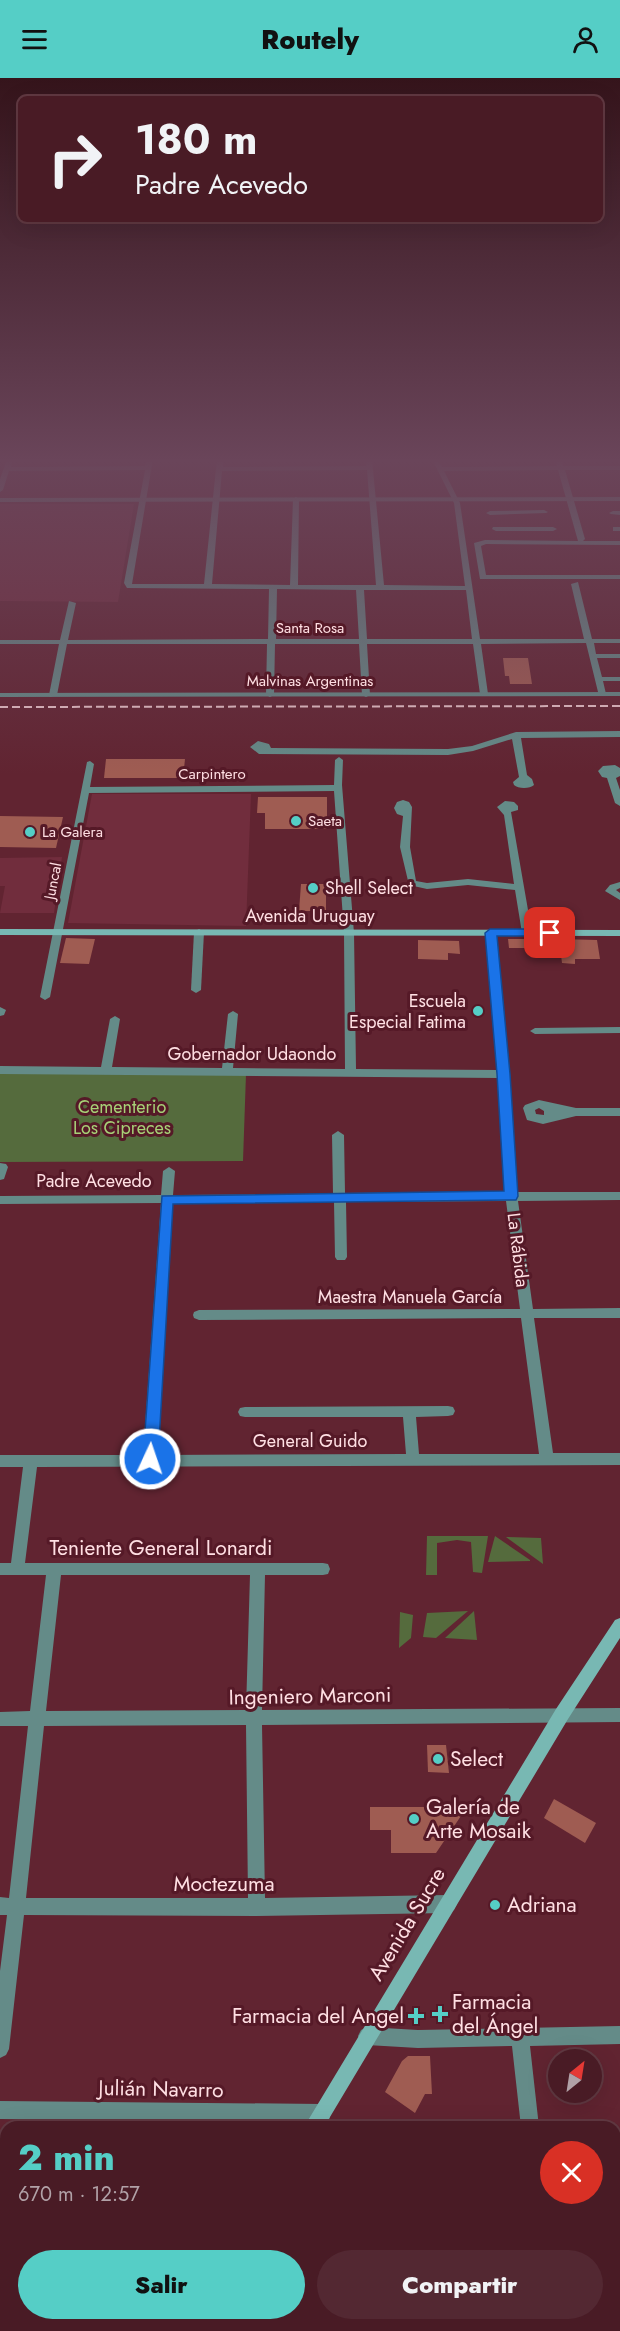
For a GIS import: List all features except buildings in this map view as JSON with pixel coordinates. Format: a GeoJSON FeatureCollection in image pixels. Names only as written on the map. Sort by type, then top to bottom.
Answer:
{"type":"FeatureCollection","features":[{"type":"Feature","properties":{"kind":"main road","name":"Avenida Uruguay"},"geometry":{"type":"LineString","coordinates":[[0,932],[620,933]]}},
{"type":"Feature","properties":{"kind":"main road","name":"Avenida Sucre"},"geometry":{"type":"LineString","coordinates":[[318,2120],[562,1714],[620,1625]]}},
{"type":"Feature","properties":{"kind":"street"},"geometry":{"type":"LineString","coordinates":[[131,564],[128,583],[130,586],[380,588],[620,584]]}},
{"type":"Feature","properties":{"kind":"street"},"geometry":{"type":"LineString","coordinates":[[208,587],[211,564]]}},
{"type":"Feature","properties":{"kind":"street"},"geometry":{"type":"LineString","coordinates":[[294,587],[295,564]]}},
{"type":"Feature","properties":{"kind":"street"},"geometry":{"type":"LineString","coordinates":[[378,564],[380,588]]}},
{"type":"Feature","properties":{"kind":"street"},"geometry":{"type":"LineString","coordinates":[[467,564],[484,694]]}},
{"type":"Feature","properties":{"kind":"street"},"geometry":{"type":"LineString","coordinates":[[481,564],[483,577],[620,577]]}},
{"type":"Feature","properties":{"kind":"street"},"geometry":{"type":"LineString","coordinates":[[575,584],[602,694]]}},
{"type":"Feature","properties":{"kind":"street"},"geometry":{"type":"LineString","coordinates":[[270,695],[273,587]]}},
{"type":"Feature","properties":{"kind":"street"},"geometry":{"type":"LineString","coordinates":[[360,587],[366,694]]}},
{"type":"Feature","properties":{"kind":"street"},"geometry":{"type":"LineString","coordinates":[[53,695],[72,603]]}},
{"type":"Feature","properties":{"kind":"street","name":"Santa Rosa"},"geometry":{"type":"LineString","coordinates":[[0,642],[620,641]]}},
{"type":"Feature","properties":{"kind":"street"},"geometry":{"type":"LineString","coordinates":[[593,656],[620,656]]}},
{"type":"Feature","properties":{"kind":"street"},"geometry":{"type":"LineString","coordinates":[[598,679],[620,679]]}},
{"type":"Feature","properties":{"kind":"street","name":"Malvinas Argentinas"},"geometry":{"type":"LineString","coordinates":[[0,695],[620,694]]}},
{"type":"Feature","properties":{"kind":"street"},"geometry":{"type":"LineString","coordinates":[[268,750],[448,752],[516,740],[620,734]]}},
{"type":"Feature","properties":{"kind":"street"},"geometry":{"type":"LineString","coordinates":[[516,740],[523,778]]}},
{"type":"Feature","properties":{"kind":"street"},"geometry":{"type":"LineString","coordinates":[[331,751],[339,760],[349,933],[351,1072]]}},
{"type":"Feature","properties":{"kind":"street"},"geometry":{"type":"LineString","coordinates":[[339,760],[349,752]]}},
{"type":"Feature","properties":{"kind":"street","name":"Juncal"},"geometry":{"type":"LineString","coordinates":[[45,996],[90,764]]}},
{"type":"Feature","properties":{"kind":"street"},"geometry":{"type":"LineString","coordinates":[[611,777],[620,803]]}},
{"type":"Feature","properties":{"kind":"street","name":"Carpintero"},"geometry":{"type":"LineString","coordinates":[[85,790],[339,788]]}},
{"type":"Feature","properties":{"kind":"street"},"geometry":{"type":"LineString","coordinates":[[404,812],[405,854],[411,873],[410,880],[416,885],[459,882],[519,887]]}},
{"type":"Feature","properties":{"kind":"street"},"geometry":{"type":"LineString","coordinates":[[508,812],[527,933]]}},
{"type":"Feature","properties":{"kind":"street"},"geometry":{"type":"LineString","coordinates":[[620,885],[613,887],[610,891],[620,897]]}},
{"type":"Feature","properties":{"kind":"street"},"geometry":{"type":"LineString","coordinates":[[196,990],[199,932]]}},
{"type":"Feature","properties":{"kind":"street","name":"La Rábida"},"geometry":{"type":"LineString","coordinates":[[490,933],[504,1074],[511,1196],[547,1459]]}},
{"type":"Feature","properties":{"kind":"street"},"geometry":{"type":"LineString","coordinates":[[227,1070],[232,1014]]}},
{"type":"Feature","properties":{"kind":"street"},"geometry":{"type":"LineString","coordinates":[[106,1071],[115,1019]]}},
{"type":"Feature","properties":{"kind":"street"},"geometry":{"type":"LineString","coordinates":[[535,1031],[620,1030]]}},
{"type":"Feature","properties":{"kind":"street","name":"Gobernador Udaondo"},"geometry":{"type":"LineString","coordinates":[[0,1070],[227,1070],[504,1074]]}},
{"type":"Feature","properties":{"kind":"street"},"geometry":{"type":"LineString","coordinates":[[548,1112],[620,1112]]}},
{"type":"Feature","properties":{"kind":"street"},"geometry":{"type":"LineString","coordinates":[[338,1135],[341,1257]]}},
{"type":"Feature","properties":{"kind":"street"},"geometry":{"type":"LineString","coordinates":[[150,1459],[169,1171]]}},
{"type":"Feature","properties":{"kind":"street","name":"Padre Acevedo"},"geometry":{"type":"LineString","coordinates":[[0,1200],[620,1196]]}},
{"type":"Feature","properties":{"kind":"street","name":"Maestra Manuela García"},"geometry":{"type":"LineString","coordinates":[[199,1315],[620,1313]]}},
{"type":"Feature","properties":{"kind":"street"},"geometry":{"type":"LineString","coordinates":[[409,1411],[413,1459]]}},
{"type":"Feature","properties":{"kind":"street"},"geometry":{"type":"LineString","coordinates":[[245,1412],[448,1411]]}},
{"type":"Feature","properties":{"kind":"street","name":"General Guido"},"geometry":{"type":"LineString","coordinates":[[0,1461],[620,1459]]}},
{"type":"Feature","properties":{"kind":"street"},"geometry":{"type":"LineString","coordinates":[[17,1569],[31,1460]]}},
{"type":"Feature","properties":{"kind":"street"},"geometry":{"type":"LineString","coordinates":[[257,1907],[254,1718],[258,1568]]}},
{"type":"Feature","properties":{"kind":"street","name":"Teniente General Lonardi"},"geometry":{"type":"LineString","coordinates":[[0,1569],[323,1569]]}},
{"type":"Feature","properties":{"kind":"street"},"geometry":{"type":"LineString","coordinates":[[0,2049],[8,1906],[39,1718],[54,1569]]}},
{"type":"Feature","properties":{"kind":"street","name":"Ingeniero Marconi"},"geometry":{"type":"LineString","coordinates":[[0,1719],[620,1715]]}},
{"type":"Feature","properties":{"kind":"street","name":"Moctezuma"},"geometry":{"type":"LineString","coordinates":[[8,1906],[257,1907],[448,1904]]}},
{"type":"Feature","properties":{"kind":"street"},"geometry":{"type":"LineString","coordinates":[[367,2036],[418,2039],[620,2035]]}},
{"type":"Feature","properties":{"kind":"street"},"geometry":{"type":"LineString","coordinates":[[520,2037],[529,2121]]}},
{"type":"Feature","properties":{"kind":"street","name":"Julián Navarro"},"geometry":{"type":"LineString","coordinates":[[0,2110],[318,2120]]}},
{"type":"Feature","properties":{"kind":"shaded area"},"geometry":{"type":"Polygon","coordinates":[[[0,564],[124,564],[118,602],[0,601],[0,564]]]}},
{"type":"Feature","properties":{"kind":"shaded area"},"geometry":{"type":"Polygon","coordinates":[[[92,794],[251,794],[246,926],[68,923],[92,794]]]}},
{"type":"Feature","properties":{"kind":"shaded area"},"geometry":{"type":"Polygon","coordinates":[[[62,857],[54,913],[0,913],[5,886],[0,886],[0,858],[62,857]]]}},
{"type":"Feature","properties":{"kind":"green space","name":"Cementerio Los Cipreces"},"geometry":{"type":"Polygon","coordinates":[[[0,1073],[246,1074],[243,1161],[0,1162],[0,1073]]]}},
{"type":"Feature","properties":{"kind":"green space"},"geometry":{"type":"Polygon","coordinates":[[[427,1536],[488,1536],[482,1573],[473,1572],[471,1542],[457,1540],[437,1543],[437,1575],[426,1575],[427,1536]]]}},
{"type":"Feature","properties":{"kind":"green space"},"geometry":{"type":"Polygon","coordinates":[[[495,1536],[530,1560],[530,1561],[488,1562],[495,1536]]]}},
{"type":"Feature","properties":{"kind":"green space"},"geometry":{"type":"Polygon","coordinates":[[[506,1537],[541,1538],[543,1564],[506,1537]]]}},
{"type":"Feature","properties":{"kind":"green space"},"geometry":{"type":"Polygon","coordinates":[[[468,1611],[436,1638],[423,1637],[427,1613],[468,1611]]]}},
{"type":"Feature","properties":{"kind":"green space"},"geometry":{"type":"Polygon","coordinates":[[[474,1611],[477,1640],[445,1638],[474,1611]]]}},
{"type":"Feature","properties":{"kind":"green space"},"geometry":{"type":"Polygon","coordinates":[[[400,1612],[413,1615],[411,1638],[399,1648],[400,1612]]]}},
{"type":"Feature","properties":{"kind":"railway"},"geometry":{"type":"LineString","coordinates":[[0,707],[620,706]]}},
{"type":"Feature","properties":{"kind":"place","name":"Saeta"},"geometry":{"type":"Point","coordinates":[296,821]}},
{"type":"Feature","properties":{"kind":"place","name":"La Galera"},"geometry":{"type":"Point","coordinates":[30,832]}},
{"type":"Feature","properties":{"kind":"place","name":"Shell Select"},"geometry":{"type":"Point","coordinates":[313,888]}},
{"type":"Feature","properties":{"kind":"place","name":"Escuela Especial Fatima"},"geometry":{"type":"Point","coordinates":[478,1011]}},
{"type":"Feature","properties":{"kind":"place","name":"Select"},"geometry":{"type":"Point","coordinates":[438,1759]}},
{"type":"Feature","properties":{"kind":"place","name":"Galería de Arte Mosaik"},"geometry":{"type":"Point","coordinates":[414,1819]}},
{"type":"Feature","properties":{"kind":"place","name":"Adriana"},"geometry":{"type":"Point","coordinates":[495,1905]}},
{"type":"Feature","properties":{"kind":"place","name":"Farmacia del Ángel"},"geometry":{"type":"Point","coordinates":[440,2014]}},
{"type":"Feature","properties":{"kind":"place","name":"Farmacia del Angel"},"geometry":{"type":"Point","coordinates":[416,2016]}},
{"type":"Feature","properties":{"kind":"route"},"geometry":{"type":"LineString","coordinates":[[150,1459],[167,1199],[511,1196],[504,1074],[490,933],[550,933]]}}]}
